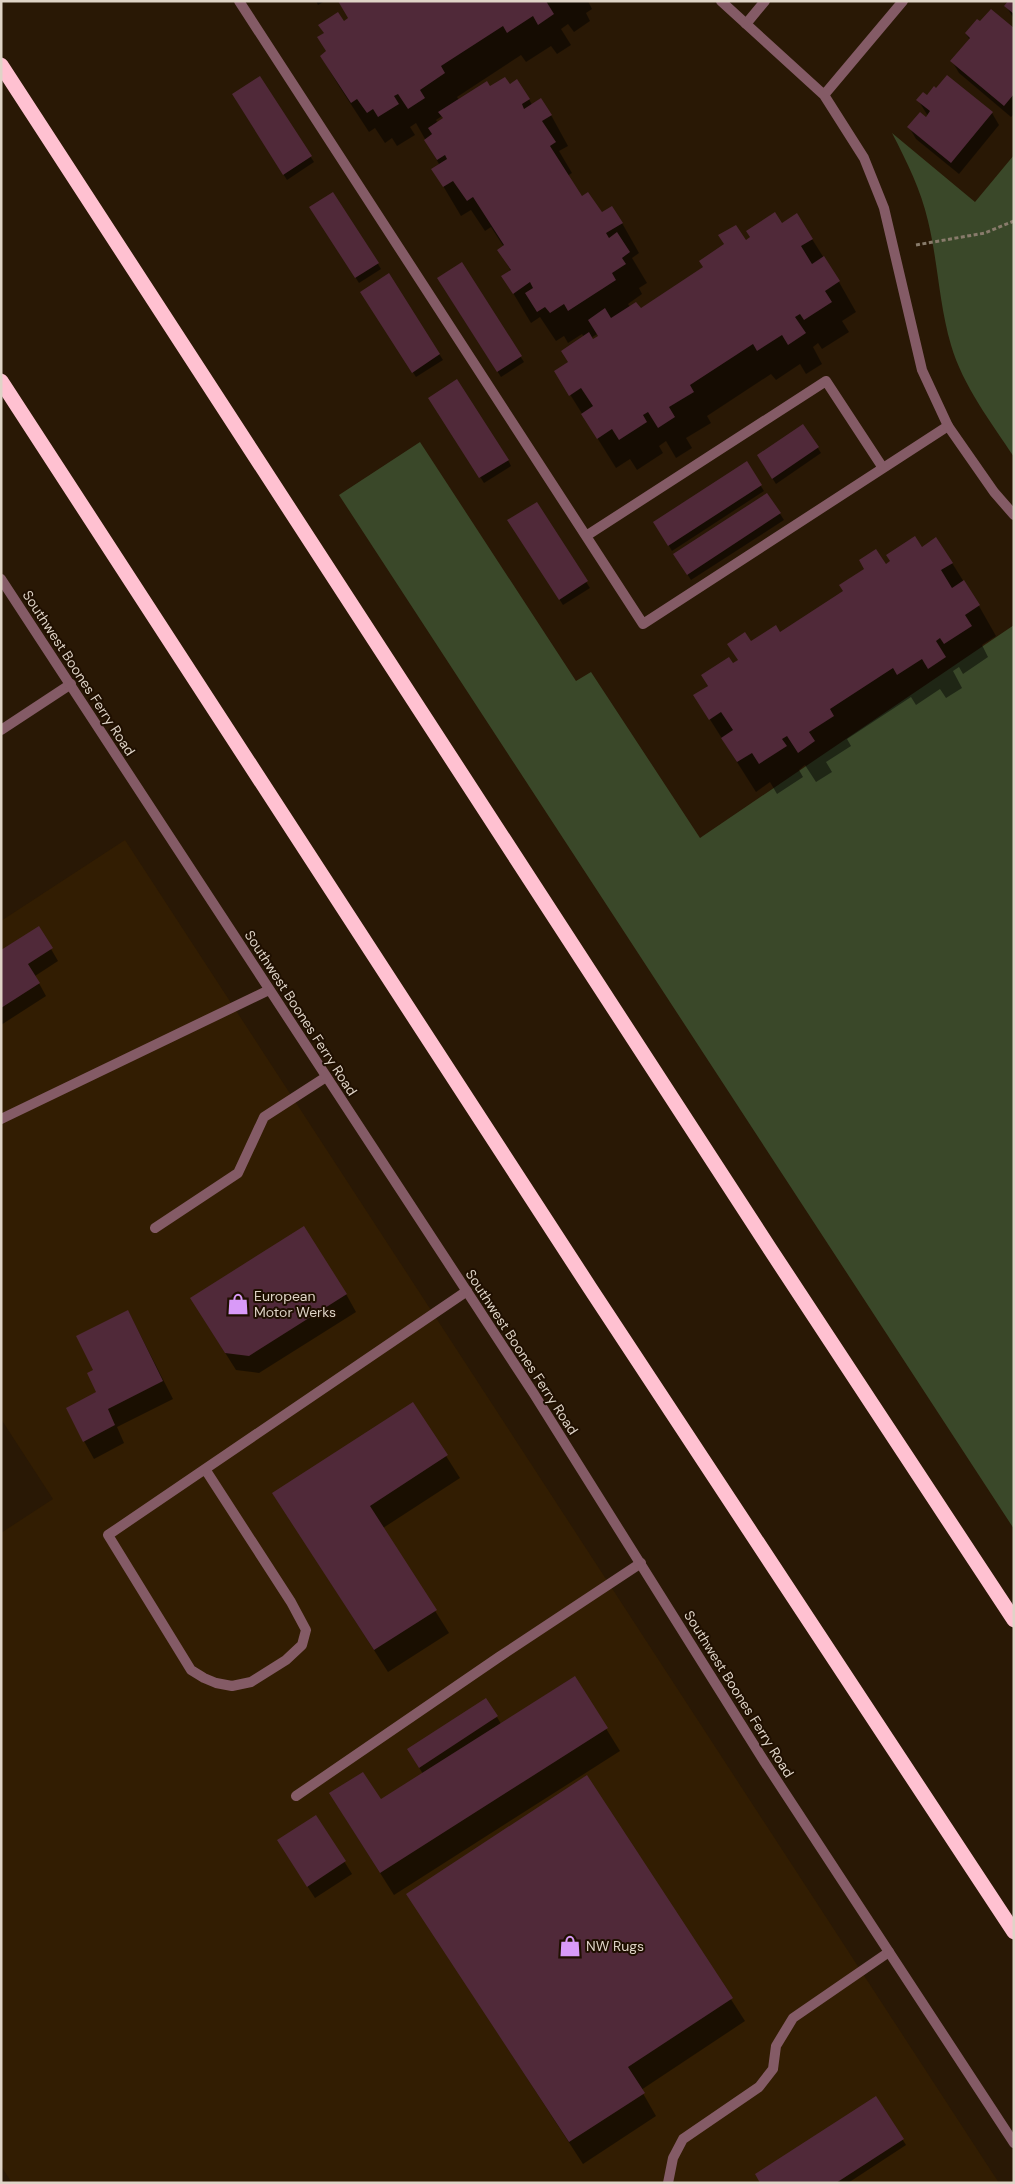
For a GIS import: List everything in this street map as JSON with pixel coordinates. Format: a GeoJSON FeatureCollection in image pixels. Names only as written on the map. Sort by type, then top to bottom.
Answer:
{"type":"FeatureCollection","features":[{"type":"Feature","properties":{"kind":"highway"},"geometry":{"type":"LineString","coordinates":[[1,65],[770,1249],[1014,1620]]}},
{"type":"Feature","properties":{"kind":"highway"},"geometry":{"type":"LineString","coordinates":[[1,381],[590,1288],[1014,1932]]}},
{"type":"Feature","properties":{"kind":"street"},"geometry":{"type":"LineString","coordinates":[[239,1],[643,624],[948,426]]}},
{"type":"Feature","properties":{"kind":"street"},"geometry":{"type":"LineString","coordinates":[[721,1],[824,95],[864,158],[884,208],[922,370],[948,426],[994,492],[1014,515]]}},
{"type":"Feature","properties":{"kind":"street"},"geometry":{"type":"LineString","coordinates":[[746,24],[765,1]]}},
{"type":"Feature","properties":{"kind":"street"},"geometry":{"type":"LineString","coordinates":[[824,95],[903,1]]}},
{"type":"Feature","properties":{"kind":"street"},"geometry":{"type":"LineString","coordinates":[[586,536],[826,380],[883,468]]}},
{"type":"Feature","properties":{"kind":"street","name":"Southwest Boones Ferry Road"},"geometry":{"type":"LineString","coordinates":[[1,579],[534,1394],[764,1760],[1014,2143]]}},
{"type":"Feature","properties":{"kind":"street"},"geometry":{"type":"LineString","coordinates":[[1,730],[70,684]]}},
{"type":"Feature","properties":{"kind":"street"},"geometry":{"type":"LineString","coordinates":[[1,1119],[269,990]]}},
{"type":"Feature","properties":{"kind":"street"},"geometry":{"type":"LineString","coordinates":[[155,1228],[238,1173],[264,1116],[326,1077]]}},
{"type":"Feature","properties":{"kind":"street"},"geometry":{"type":"LineString","coordinates":[[205,1469],[291,1602],[306,1630],[302,1645],[286,1660],[251,1682],[232,1686],[210,1681],[192,1670],[108,1535],[205,1469],[467,1291]]}},
{"type":"Feature","properties":{"kind":"street"},"geometry":{"type":"LineString","coordinates":[[296,1796],[498,1657],[641,1563]]}},
{"type":"Feature","properties":{"kind":"street"},"geometry":{"type":"LineString","coordinates":[[668,2183],[673,2158],[683,2139],[759,2087],[764,2081],[773,2069],[776,2046],[793,2018],[889,1952]]}},
{"type":"Feature","properties":{"kind":"path"},"geometry":{"type":"LineString","coordinates":[[893,249],[985,233],[1014,220]]}},
{"type":"Feature","properties":{"kind":"shaded area"},"geometry":{"type":"Polygon","coordinates":[[[125,840],[999,2183],[12,2183],[1,2166],[1,1533],[53,1499],[1,1419],[1,921],[125,840]]]}},
{"type":"Feature","properties":{"kind":"green space"},"geometry":{"type":"Polygon","coordinates":[[[892,133],[975,202],[1014,155],[1014,457],[978,403],[956,360],[947,330],[931,236],[922,198],[892,133]]]}},
{"type":"Feature","properties":{"kind":"green space"},"geometry":{"type":"Polygon","coordinates":[[[420,442],[576,681],[591,672],[700,838],[1014,625],[1014,1529],[339,495],[420,442]]]}},
{"type":"Feature","properties":{"kind":"building"},"geometry":{"type":"Polygon","coordinates":[[[338,1],[546,1],[554,14],[538,25],[533,16],[507,33],[503,26],[441,66],[445,73],[420,90],[425,98],[408,109],[398,94],[394,96],[399,104],[378,117],[373,109],[367,113],[357,99],[351,103],[320,56],[326,51],[317,37],[324,33],[318,25],[338,12],[344,21],[348,18],[338,1]]]}},
{"type":"Feature","properties":{"kind":"building"},"geometry":{"type":"Polygon","coordinates":[[[1008,1],[1014,1],[1014,14],[1004,6],[1008,1]]]}},
{"type":"Feature","properties":{"kind":"building"},"geometry":{"type":"Polygon","coordinates":[[[991,9],[1014,28],[1014,94],[1004,106],[950,61],[970,38],[965,33],[977,19],[980,21],[991,9]]]}},
{"type":"Feature","properties":{"kind":"building"},"geometry":{"type":"Polygon","coordinates":[[[947,75],[993,112],[951,163],[907,127],[920,112],[926,117],[930,111],[916,100],[923,92],[927,95],[934,86],[936,88],[947,75]]]}},
{"type":"Feature","properties":{"kind":"building"},"geometry":{"type":"Polygon","coordinates":[[[260,76],[312,156],[283,175],[232,94],[260,76]]]}},
{"type":"Feature","properties":{"kind":"building"},"geometry":{"type":"Polygon","coordinates":[[[505,77],[510,84],[517,79],[530,99],[522,104],[524,109],[541,98],[552,115],[542,121],[556,142],[550,146],[582,196],[588,192],[602,212],[612,206],[623,223],[606,233],[609,238],[617,232],[630,252],[622,258],[626,264],[612,273],[616,280],[568,311],[564,304],[550,313],[545,307],[537,312],[525,293],[533,288],[530,282],[513,294],[501,276],[511,270],[497,250],[504,245],[473,197],[467,201],[453,181],[443,187],[431,169],[447,159],[445,155],[437,160],[424,140],[432,134],[428,128],[443,118],[438,112],[487,81],[490,86],[505,77]]]}},
{"type":"Feature","properties":{"kind":"building"},"geometry":{"type":"Polygon","coordinates":[[[333,192],[379,263],[355,278],[309,207],[333,192]]]}},
{"type":"Feature","properties":{"kind":"building"},"geometry":{"type":"Polygon","coordinates":[[[775,212],[782,223],[797,213],[813,239],[801,246],[812,264],[824,256],[840,281],[825,291],[832,302],[804,320],[800,314],[795,317],[806,333],[788,345],[782,335],[757,351],[753,344],[690,385],[694,392],[669,407],[675,417],[658,428],[648,412],[643,415],[647,422],[619,440],[612,429],[597,439],[581,414],[593,406],[581,388],[569,396],[554,371],[568,362],[561,351],[589,332],[593,339],[598,336],[588,320],[605,308],[611,318],[636,302],[641,308],[703,267],[699,261],[724,244],[718,235],[736,225],[746,240],[750,237],[746,231],[775,212]]]}},
{"type":"Feature","properties":{"kind":"building"},"geometry":{"type":"Polygon","coordinates":[[[462,262],[522,356],[497,372],[437,278],[462,262]]]}},
{"type":"Feature","properties":{"kind":"building"},"geometry":{"type":"Polygon","coordinates":[[[389,273],[440,354],[412,373],[360,292],[389,273]]]}},
{"type":"Feature","properties":{"kind":"building"},"geometry":{"type":"Polygon","coordinates":[[[457,379],[509,460],[479,478],[428,398],[457,379]]]}},
{"type":"Feature","properties":{"kind":"building"},"geometry":{"type":"Polygon","coordinates":[[[803,424],[819,447],[772,479],[757,455],[803,424]]]}},
{"type":"Feature","properties":{"kind":"building"},"geometry":{"type":"Polygon","coordinates":[[[747,461],[762,485],[668,546],[653,522],[747,461]]]}},
{"type":"Feature","properties":{"kind":"building"},"geometry":{"type":"Polygon","coordinates":[[[767,493],[781,513],[687,575],[673,554],[767,493]]]}},
{"type":"Feature","properties":{"kind":"building"},"geometry":{"type":"Polygon","coordinates":[[[537,502],[588,581],[559,600],[507,520],[537,502]]]}},
{"type":"Feature","properties":{"kind":"building"},"geometry":{"type":"Polygon","coordinates":[[[915,536],[922,547],[936,537],[953,563],[941,570],[952,588],[964,580],[980,605],[965,615],[972,626],[944,644],[940,638],[936,641],[946,657],[928,669],[922,659],[897,675],[893,668],[830,709],[834,716],[809,732],[815,741],[798,753],[787,736],[782,739],[787,746],[759,764],[752,753],[737,762],[721,738],[733,730],[721,712],[709,720],[693,695],[708,686],[701,675],[729,657],[733,663],[738,660],[727,644],[745,632],[751,641],[776,625],[780,632],[843,591],[839,585],[864,569],[859,560],[876,549],[886,564],[890,561],[886,555],[915,536]]]}},
{"type":"Feature","properties":{"kind":"building"},"geometry":{"type":"Polygon","coordinates":[[[39,926],[53,948],[28,964],[40,983],[1,1008],[1,950],[39,926]]]}},
{"type":"Feature","properties":{"kind":"building"},"geometry":{"type":"Polygon","coordinates":[[[304,1226],[347,1294],[249,1356],[225,1353],[190,1298],[304,1226]]]}},
{"type":"Feature","properties":{"kind":"building"},"geometry":{"type":"Polygon","coordinates":[[[128,1310],[163,1381],[108,1409],[115,1425],[83,1442],[66,1408],[96,1392],[87,1373],[93,1370],[76,1336],[128,1310]]]}},
{"type":"Feature","properties":{"kind":"building"},"geometry":{"type":"Polygon","coordinates":[[[413,1402],[448,1455],[370,1506],[437,1610],[374,1650],[272,1493],[413,1402]]]}},
{"type":"Feature","properties":{"kind":"building"},"geometry":{"type":"Polygon","coordinates":[[[575,1676],[608,1728],[380,1873],[329,1793],[363,1772],[381,1799],[575,1676]]]}},
{"type":"Feature","properties":{"kind":"building"},"geometry":{"type":"Polygon","coordinates":[[[486,1698],[498,1716],[419,1768],[407,1749],[486,1698]]]}},
{"type":"Feature","properties":{"kind":"building","name":"NW Rugs"},"geometry":{"type":"Polygon","coordinates":[[[587,1775],[733,1998],[628,2067],[645,2093],[569,2142],[406,1894],[587,1775]]]}},
{"type":"Feature","properties":{"kind":"building"},"geometry":{"type":"Polygon","coordinates":[[[316,1815],[346,1861],[307,1887],[277,1840],[316,1815]]]}},
{"type":"Feature","properties":{"kind":"building"},"geometry":{"type":"Polygon","coordinates":[[[876,2096],[904,2139],[836,2183],[760,2183],[755,2174],[876,2096]]]}},
{"type":"Feature","properties":{"kind":"place","name":"European Motor Werks"},"geometry":{"type":"Point","coordinates":[238,1304]}},
{"type":"Feature","properties":{"kind":"place","name":"NW Rugs"},"geometry":{"type":"Point","coordinates":[570,1946]}}]}
